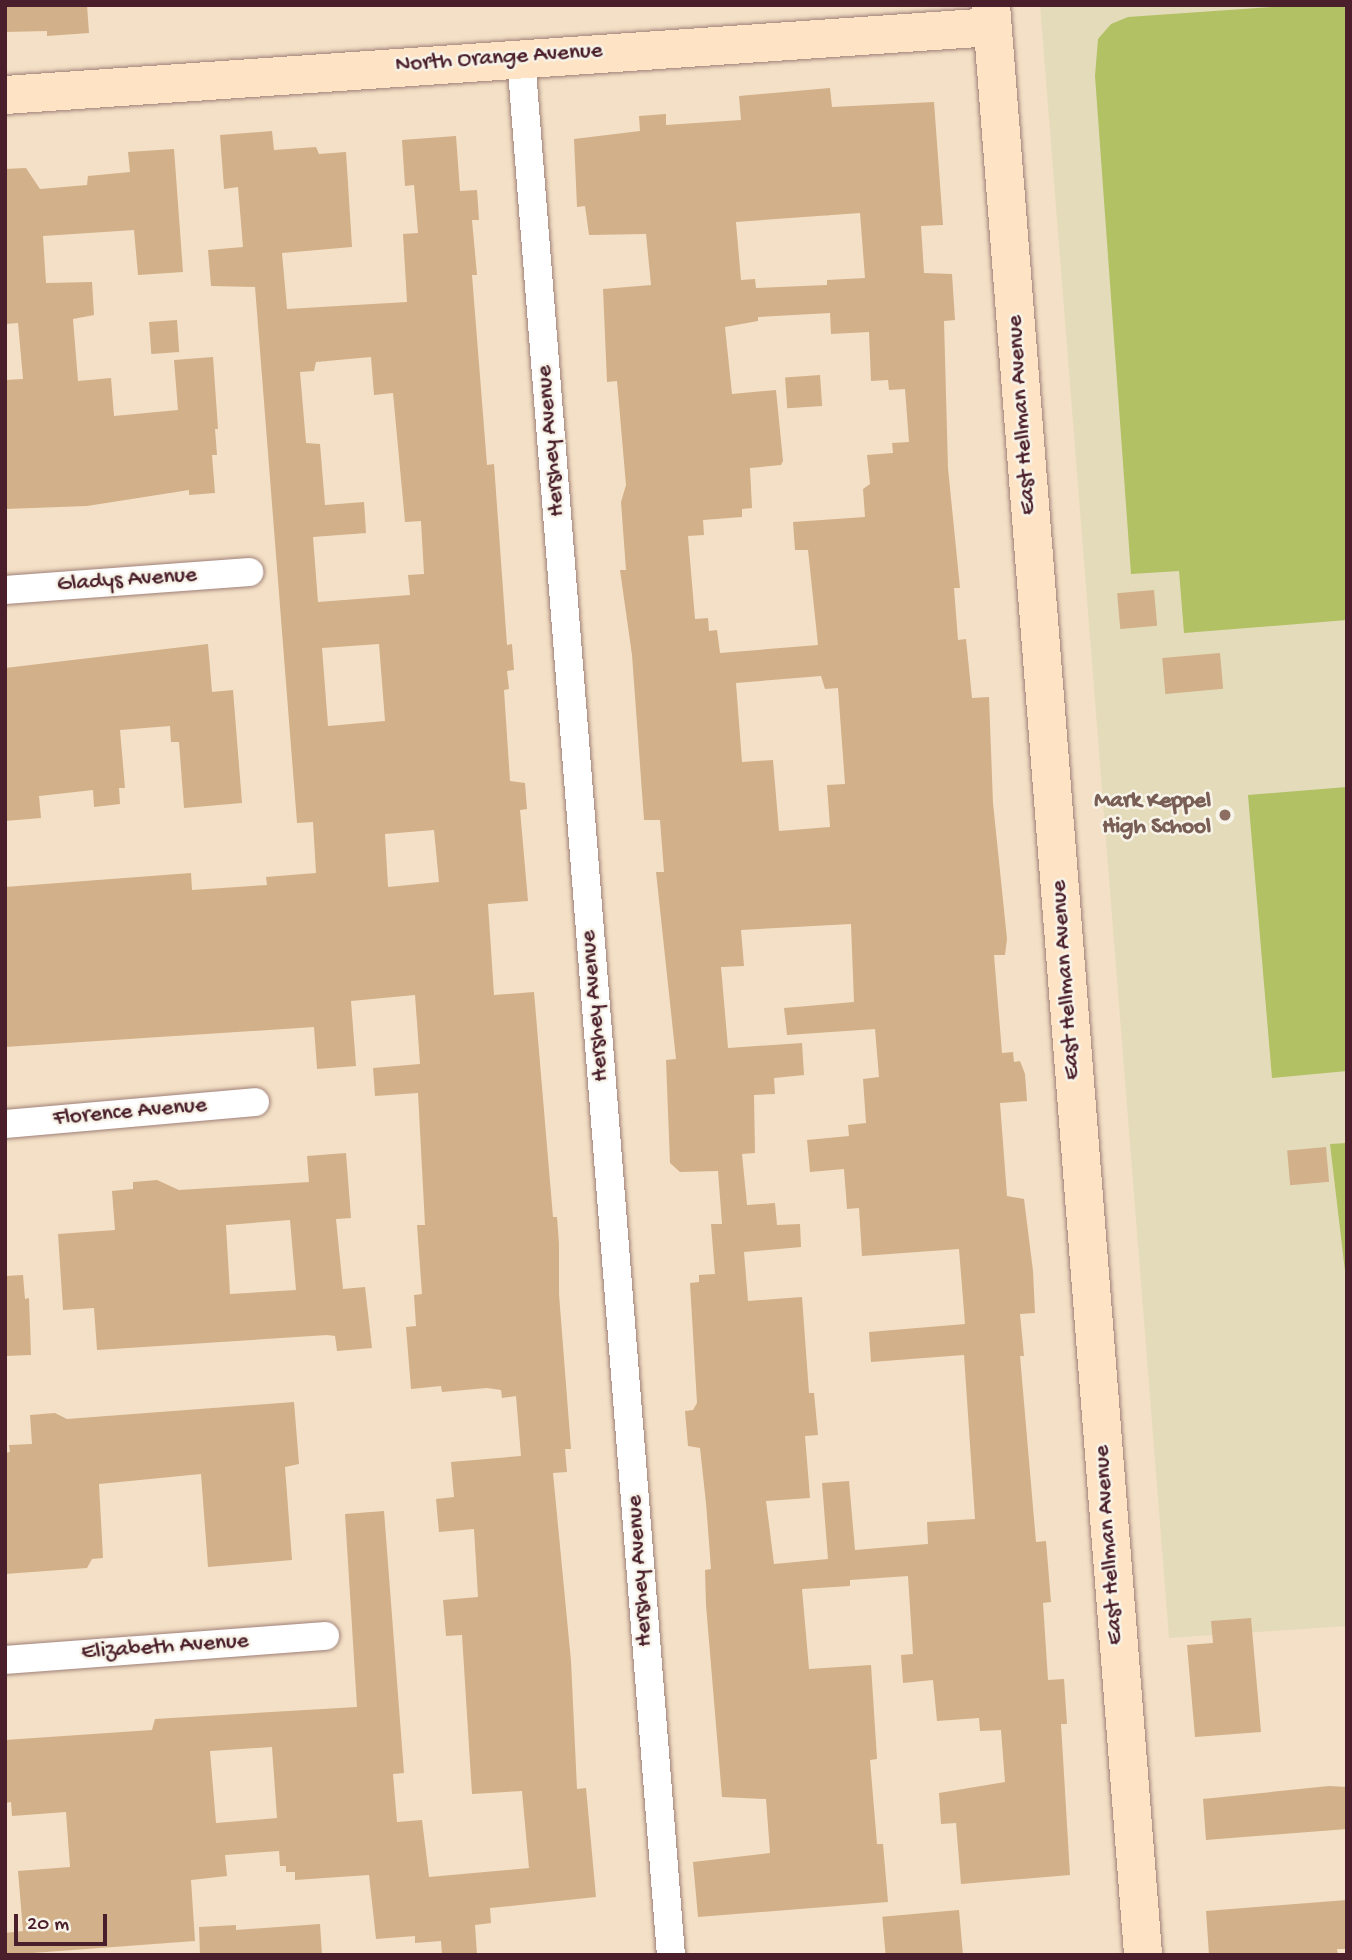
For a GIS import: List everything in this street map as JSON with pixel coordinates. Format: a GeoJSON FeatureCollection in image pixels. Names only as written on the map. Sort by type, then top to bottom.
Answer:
{"type":"FeatureCollection","features":[{"type":"Feature","properties":{"kind":"street","name":"North Orange Avenue"},"geometry":{"type":"LineString","coordinates":[[5,95],[521,58],[992,16]]}},
{"type":"Feature","properties":{"kind":"street","name":"East Hellman Avenue"},"geometry":{"type":"LineString","coordinates":[[992,16],[1143,1955]]}},
{"type":"Feature","properties":{"kind":"street","name":"Hershey Avenue"},"geometry":{"type":"LineString","coordinates":[[521,58],[671,1955]]}},
{"type":"Feature","properties":{"kind":"street","name":"Gladys Avenue"},"geometry":{"type":"LineString","coordinates":[[5,590],[249,572]]}},
{"type":"Feature","properties":{"kind":"street","name":"Florence Avenue"},"geometry":{"type":"LineString","coordinates":[[5,1124],[255,1102]]}},
{"type":"Feature","properties":{"kind":"street","name":"Elizabeth Avenue"},"geometry":{"type":"LineString","coordinates":[[5,1660],[325,1636]]}},
{"type":"Feature","properties":{"kind":"shaded area","name":"Mark Keppel High School"},"geometry":{"type":"Polygon","coordinates":[[[1040,5],[1347,5],[1347,1626],[1169,1638],[1040,5]]]}},
{"type":"Feature","properties":{"kind":"green space"},"geometry":{"type":"Polygon","coordinates":[[[1302,5],[1347,5],[1347,620],[1184,633],[1179,571],[1131,574],[1095,76],[1098,39],[1111,24],[1128,17],[1302,5]]]}},
{"type":"Feature","properties":{"kind":"green space"},"geometry":{"type":"Polygon","coordinates":[[[1347,787],[1347,1071],[1272,1078],[1248,795],[1347,787]]]}},
{"type":"Feature","properties":{"kind":"green space"},"geometry":{"type":"Polygon","coordinates":[[[1347,1143],[1347,1288],[1330,1144],[1347,1143]]]}},
{"type":"Feature","properties":{"kind":"building"},"geometry":{"type":"Polygon","coordinates":[[[5,5],[87,5],[89,33],[47,36],[47,31],[5,32],[5,5]]]}},
{"type":"Feature","properties":{"kind":"building"},"geometry":{"type":"Polygon","coordinates":[[[830,88],[832,107],[934,102],[943,225],[921,226],[924,273],[952,274],[955,320],[944,321],[948,468],[960,588],[954,588],[958,640],[966,639],[972,698],[989,697],[993,803],[1007,939],[1005,955],[994,955],[1002,1053],[1013,1052],[1014,1062],[1020,1061],[1025,1074],[1027,1101],[1000,1103],[1007,1196],[1024,1199],[1033,1271],[1035,1313],[1020,1314],[1024,1356],[1020,1356],[1036,1542],[1046,1541],[1051,1602],[1043,1603],[1048,1680],[1064,1679],[1067,1724],[1061,1724],[1070,1875],[961,1884],[956,1823],[941,1824],[939,1793],[1005,1782],[1001,1730],[980,1731],[979,1718],[937,1721],[933,1680],[903,1683],[901,1655],[913,1654],[908,1576],[850,1580],[850,1586],[802,1589],[809,1669],[871,1665],[877,1759],[870,1760],[877,1844],[883,1844],[888,1902],[698,1917],[693,1862],[770,1853],[766,1799],[722,1797],[706,1605],[705,1570],[711,1569],[706,1503],[700,1448],[688,1446],[685,1411],[693,1410],[697,1403],[690,1283],[699,1282],[699,1275],[715,1274],[711,1224],[722,1224],[718,1171],[680,1172],[670,1163],[666,1060],[676,1059],[656,872],[664,872],[660,820],[644,820],[632,655],[620,570],[626,570],[621,502],[626,485],[617,381],[607,382],[603,289],[651,285],[646,234],[589,235],[585,206],[577,207],[574,139],[640,131],[639,116],[666,114],[666,125],[741,120],[739,96],[830,88]],[[860,213],[736,222],[741,280],[755,279],[756,288],[827,285],[827,280],[865,278],[860,213]],[[830,313],[758,317],[758,321],[725,327],[732,394],[776,390],[783,461],[781,465],[750,468],[752,508],[742,509],[742,517],[703,520],[704,535],[688,536],[695,619],[708,618],[709,631],[717,630],[720,653],[818,645],[808,550],[795,550],[793,522],[865,517],[863,489],[870,484],[867,455],[893,453],[892,443],[909,442],[905,389],[889,390],[888,380],[871,381],[869,332],[831,334],[830,313]],[[821,676],[736,683],[742,762],[773,760],[779,831],[830,827],[827,785],[845,784],[838,688],[825,689],[821,676]],[[851,924],[741,930],[744,966],[721,967],[728,1048],[802,1043],[804,1075],[774,1078],[775,1094],[754,1095],[755,1153],[742,1154],[747,1205],[775,1203],[777,1225],[800,1224],[801,1247],[744,1252],[748,1301],[802,1297],[809,1393],[814,1393],[818,1435],[805,1436],[810,1498],[766,1501],[774,1564],[828,1559],[822,1483],[849,1481],[855,1550],[928,1544],[927,1522],[975,1519],[964,1355],[871,1362],[869,1332],[965,1324],[959,1249],[862,1256],[859,1208],[847,1209],[844,1169],[810,1172],[807,1140],[849,1136],[848,1125],[866,1123],[863,1079],[879,1077],[875,1029],[787,1035],[784,1008],[854,1002],[851,924]]]}},
{"type":"Feature","properties":{"kind":"building"},"geometry":{"type":"Polygon","coordinates":[[[272,131],[274,150],[316,147],[319,154],[346,152],[352,247],[282,253],[287,309],[407,302],[403,234],[418,233],[414,185],[405,186],[402,140],[456,136],[460,191],[477,190],[479,220],[472,220],[477,275],[472,275],[487,465],[494,464],[507,645],[512,644],[514,670],[507,671],[509,689],[504,690],[510,781],[525,783],[527,809],[520,810],[528,901],[488,904],[494,995],[534,992],[553,1217],[557,1217],[559,1294],[571,1449],[565,1449],[567,1472],[553,1473],[571,1661],[577,1789],[586,1788],[596,1897],[490,1908],[491,1923],[475,1925],[477,1955],[442,1955],[441,1941],[415,1943],[415,1936],[376,1939],[369,1875],[295,1880],[295,1872],[286,1872],[286,1866],[280,1866],[279,1851],[225,1855],[227,1876],[191,1880],[195,1941],[5,1955],[5,1933],[23,1931],[18,1871],[70,1867],[66,1812],[12,1816],[11,1802],[5,1803],[5,1740],[152,1730],[155,1719],[357,1707],[345,1514],[384,1511],[404,1773],[393,1774],[397,1822],[422,1820],[429,1877],[529,1868],[522,1791],[472,1794],[462,1635],[446,1636],[443,1600],[478,1597],[474,1529],[439,1532],[436,1499],[454,1497],[451,1462],[521,1456],[516,1396],[502,1398],[501,1390],[487,1388],[442,1392],[441,1386],[411,1389],[406,1327],[416,1326],[414,1295],[422,1294],[417,1225],[425,1225],[418,1093],[375,1096],[373,1068],[420,1064],[415,995],[351,1001],[356,1066],[317,1069],[314,1027],[5,1047],[5,887],[191,873],[192,890],[267,885],[266,877],[316,873],[313,822],[297,823],[255,287],[211,286],[208,250],[243,247],[238,187],[224,189],[220,135],[272,131]],[[371,357],[316,362],[314,371],[300,372],[306,443],[320,444],[325,505],[364,502],[366,533],[313,537],[318,602],[410,595],[408,575],[424,574],[421,521],[405,522],[393,393],[374,395],[371,357]],[[379,644],[322,648],[328,726],[385,721],[379,644]],[[434,830],[385,834],[388,887],[439,882],[434,830]],[[272,1747],[210,1751],[216,1823],[277,1818],[272,1747]]]}},
{"type":"Feature","properties":{"kind":"building"},"geometry":{"type":"Polygon","coordinates":[[[174,149],[183,272],[138,275],[134,230],[43,236],[46,283],[92,282],[94,315],[73,319],[78,381],[111,378],[114,416],[178,410],[174,360],[213,357],[218,429],[215,429],[217,455],[212,455],[215,493],[189,495],[189,490],[87,506],[5,509],[5,380],[23,379],[18,323],[5,324],[5,169],[26,168],[40,189],[87,185],[88,176],[130,172],[128,152],[174,149]]]}},
{"type":"Feature","properties":{"kind":"building"},"geometry":{"type":"Polygon","coordinates":[[[177,320],[179,352],[151,354],[149,322],[177,320]]]}},
{"type":"Feature","properties":{"kind":"building"},"geometry":{"type":"Polygon","coordinates":[[[820,375],[822,406],[787,408],[785,377],[820,375]]]}},
{"type":"Feature","properties":{"kind":"building"},"geometry":{"type":"Polygon","coordinates":[[[1154,590],[1157,626],[1120,629],[1117,593],[1154,590]]]}},
{"type":"Feature","properties":{"kind":"building"},"geometry":{"type":"Polygon","coordinates":[[[208,644],[212,692],[233,690],[242,803],[184,808],[179,742],[171,742],[170,726],[120,730],[125,788],[119,788],[120,804],[94,807],[93,790],[39,796],[41,818],[5,821],[5,668],[208,644]]]}},
{"type":"Feature","properties":{"kind":"building"},"geometry":{"type":"Polygon","coordinates":[[[1220,653],[1223,689],[1165,694],[1162,658],[1220,653]]]}},
{"type":"Feature","properties":{"kind":"building"},"geometry":{"type":"Polygon","coordinates":[[[1326,1147],[1329,1182],[1290,1185],[1287,1150],[1326,1147]]]}},
{"type":"Feature","properties":{"kind":"building"},"geometry":{"type":"Polygon","coordinates":[[[346,1153],[351,1218],[336,1219],[343,1289],[365,1287],[372,1348],[337,1351],[335,1336],[327,1335],[97,1350],[94,1308],[63,1310],[58,1234],[115,1230],[112,1191],[133,1189],[133,1182],[157,1180],[179,1190],[309,1182],[307,1156],[346,1153]],[[290,1220],[226,1225],[230,1294],[296,1290],[290,1220]]]}},
{"type":"Feature","properties":{"kind":"building"},"geometry":{"type":"Polygon","coordinates":[[[23,1275],[25,1299],[29,1298],[31,1355],[5,1356],[5,1276],[23,1275]]]}},
{"type":"Feature","properties":{"kind":"building"},"geometry":{"type":"Polygon","coordinates":[[[294,1402],[299,1464],[285,1467],[292,1560],[208,1567],[201,1474],[99,1484],[103,1558],[92,1559],[87,1568],[5,1574],[5,1453],[10,1452],[9,1445],[32,1444],[30,1415],[55,1413],[67,1419],[294,1402]]]}},
{"type":"Feature","properties":{"kind":"building"},"geometry":{"type":"Polygon","coordinates":[[[1251,1618],[1261,1732],[1195,1737],[1187,1645],[1213,1643],[1211,1621],[1251,1618]]]}},
{"type":"Feature","properties":{"kind":"building"},"geometry":{"type":"Polygon","coordinates":[[[1329,1786],[1347,1787],[1347,1829],[1206,1840],[1203,1799],[1329,1786]]]}},
{"type":"Feature","properties":{"kind":"building"},"geometry":{"type":"Polygon","coordinates":[[[1347,1900],[1347,1949],[1337,1949],[1338,1955],[1209,1955],[1206,1911],[1347,1900]]]}},
{"type":"Feature","properties":{"kind":"building"},"geometry":{"type":"Polygon","coordinates":[[[959,1910],[963,1955],[886,1955],[882,1917],[959,1910]]]}},
{"type":"Feature","properties":{"kind":"building"},"geometry":{"type":"Polygon","coordinates":[[[320,1924],[322,1955],[200,1955],[199,1927],[236,1925],[236,1930],[320,1924]]]}},
{"type":"Feature","properties":{"kind":"place","name":"Mark Keppel High School"},"geometry":{"type":"Point","coordinates":[1225,815]}}]}
